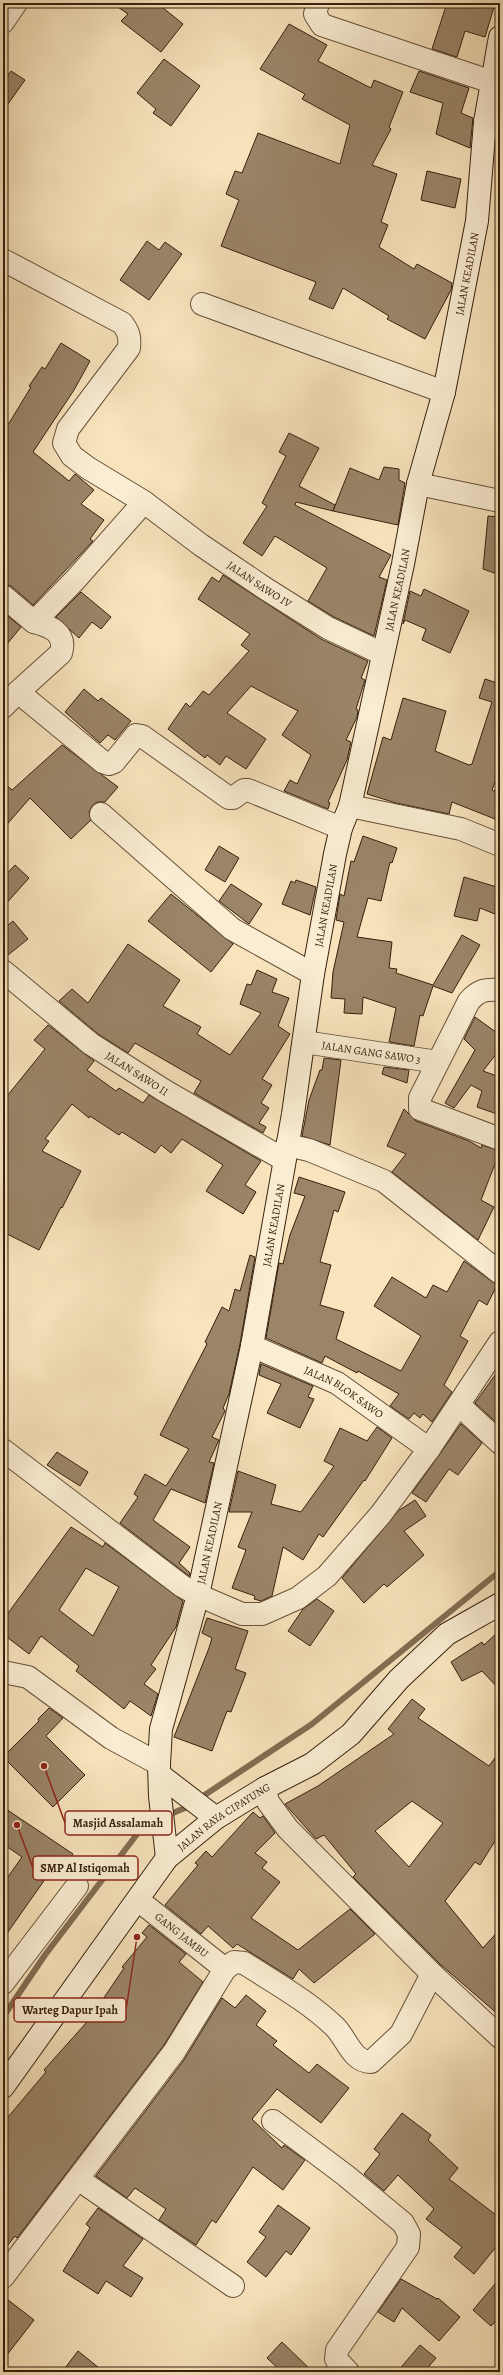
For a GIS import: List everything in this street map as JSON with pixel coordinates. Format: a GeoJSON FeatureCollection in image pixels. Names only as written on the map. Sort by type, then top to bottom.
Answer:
{"type":"FeatureCollection","features":[{"type":"Feature","properties":{"kind":"street"},"geometry":{"type":"LineString","coordinates":[[3,22],[16,3]]}},
{"type":"Feature","properties":{"kind":"street"},"geometry":{"type":"LineString","coordinates":[[318,3],[315,14],[322,25],[492,82]]}},
{"type":"Feature","properties":{"kind":"street","name":"JALAN KEADILAN"},"geometry":{"type":"LineString","coordinates":[[168,1858],[163,1831],[164,1781],[162,1729],[198,1595],[252,1346],[304,1042],[313,974],[341,828],[350,806],[418,484],[444,392],[477,221],[492,125],[492,82],[500,37]]}},
{"type":"Feature","properties":{"kind":"street","name":"JALAN SAWO IV"},"geometry":{"type":"LineString","coordinates":[[3,260],[122,323],[128,331],[130,339],[129,348],[68,429],[64,443],[72,456],[144,502],[201,545],[322,624],[383,654]]}},
{"type":"Feature","properties":{"kind":"street"},"geometry":{"type":"LineString","coordinates":[[202,304],[444,392]]}},
{"type":"Feature","properties":{"kind":"street"},"geometry":{"type":"LineString","coordinates":[[418,484],[500,501]]}},
{"type":"Feature","properties":{"kind":"street"},"geometry":{"type":"LineString","coordinates":[[34,622],[75,580],[144,502]]}},
{"type":"Feature","properties":{"kind":"street"},"geometry":{"type":"LineString","coordinates":[[3,596],[34,622],[51,626],[60,637],[63,647],[61,653],[10,699],[103,762],[109,764],[114,762],[136,735],[142,736],[229,798],[233,798],[244,790],[248,790],[341,828]]}},
{"type":"Feature","properties":{"kind":"street"},"geometry":{"type":"LineString","coordinates":[[350,806],[461,829],[500,845]]}},
{"type":"Feature","properties":{"kind":"street"},"geometry":{"type":"LineString","coordinates":[[101,814],[232,929],[313,974]]}},
{"type":"Feature","properties":{"kind":"street","name":"JALAN SAWO II"},"geometry":{"type":"LineString","coordinates":[[3,970],[91,1044],[165,1091],[285,1152],[309,1150],[384,1181],[500,1273]]}},
{"type":"Feature","properties":{"kind":"street"},"geometry":{"type":"LineString","coordinates":[[500,990],[484,989],[477,992],[469,1001],[420,1098],[420,1109],[500,1139]]}},
{"type":"Feature","properties":{"kind":"street","name":"JALAN GANG SAWO 3"},"geometry":{"type":"LineString","coordinates":[[304,1042],[438,1062]]}},
{"type":"Feature","properties":{"kind":"street"},"geometry":{"type":"LineString","coordinates":[[3,1450],[182,1586],[198,1595],[242,1614],[262,1614],[298,1598],[327,1576],[381,1514],[429,1449],[500,1342]]}},
{"type":"Feature","properties":{"kind":"street","name":"JALAN BLOK SAWO"},"geometry":{"type":"LineString","coordinates":[[252,1346],[337,1383],[429,1449]]}},
{"type":"Feature","properties":{"kind":"street"},"geometry":{"type":"LineString","coordinates":[[459,1405],[500,1442]]}},
{"type":"Feature","properties":{"kind":"street","name":"JALAN RAYA CIPAYUNG"},"geometry":{"type":"LineString","coordinates":[[3,2087],[168,1858],[209,1812],[265,1788],[312,1764],[351,1734],[399,1679],[447,1634],[500,1604]]}},
{"type":"Feature","properties":{"kind":"street"},"geometry":{"type":"LineString","coordinates":[[3,1672],[28,1677],[111,1738],[164,1781],[209,1812]]}},
{"type":"Feature","properties":{"kind":"street"},"geometry":{"type":"LineString","coordinates":[[265,1788],[268,1802],[288,1829],[432,1974],[500,2037]]}},
{"type":"Feature","properties":{"kind":"street"},"geometry":{"type":"LineString","coordinates":[[3,1983],[77,1886]]}},
{"type":"Feature","properties":{"kind":"street","name":"GANG JAMBU"},"geometry":{"type":"LineString","coordinates":[[138,1900],[225,1969]]}},
{"type":"Feature","properties":{"kind":"street"},"geometry":{"type":"LineString","coordinates":[[3,2277],[174,2052],[225,1969],[234,1962],[244,1963],[318,2012],[336,2029],[356,2058],[364,2062],[374,2059],[401,2034],[432,1974]]}},
{"type":"Feature","properties":{"kind":"street"},"geometry":{"type":"LineString","coordinates":[[273,2121],[345,2175],[403,2223],[409,2234],[408,2247],[337,2350],[336,2359],[348,2372]]}},
{"type":"Feature","properties":{"kind":"street"},"geometry":{"type":"LineString","coordinates":[[78,2179],[232,2286]]}},
{"type":"Feature","properties":{"kind":"building"},"geometry":{"type":"Polygon","coordinates":[[[112,3],[157,3],[183,24],[161,52],[121,21],[128,14],[112,3]]]}},
{"type":"Feature","properties":{"kind":"building"},"geometry":{"type":"Polygon","coordinates":[[[447,3],[482,3],[494,7],[485,37],[465,31],[457,57],[432,49],[447,3]]]}},
{"type":"Feature","properties":{"kind":"building"},"geometry":{"type":"Polygon","coordinates":[[[289,24],[327,45],[318,61],[371,88],[374,80],[403,92],[389,127],[391,129],[372,165],[397,174],[381,222],[388,225],[379,247],[414,269],[417,264],[452,283],[451,290],[425,339],[387,319],[389,316],[343,288],[333,309],[309,299],[316,282],[221,246],[239,200],[226,194],[235,171],[242,173],[258,133],[340,164],[350,125],[302,99],[305,94],[260,69],[289,24]]]}},
{"type":"Feature","properties":{"kind":"building"},"geometry":{"type":"Polygon","coordinates":[[[164,59],[200,86],[171,126],[153,113],[156,109],[137,93],[164,59]]]}},
{"type":"Feature","properties":{"kind":"building"},"geometry":{"type":"Polygon","coordinates":[[[11,71],[25,80],[3,111],[3,82],[11,71]]]}},
{"type":"Feature","properties":{"kind":"building"},"geometry":{"type":"Polygon","coordinates":[[[419,71],[469,88],[461,113],[473,118],[470,148],[436,134],[443,103],[410,92],[419,71]]]}},
{"type":"Feature","properties":{"kind":"building"},"geometry":{"type":"Polygon","coordinates":[[[427,171],[461,179],[455,208],[421,200],[427,171]]]}},
{"type":"Feature","properties":{"kind":"building"},"geometry":{"type":"Polygon","coordinates":[[[147,241],[159,250],[165,242],[182,254],[149,300],[120,280],[147,241]]]}},
{"type":"Feature","properties":{"kind":"building"},"geometry":{"type":"Polygon","coordinates":[[[61,343],[90,361],[74,390],[33,452],[69,481],[75,474],[94,490],[81,504],[104,520],[90,539],[93,541],[33,605],[11,586],[3,584],[3,433],[31,387],[29,386],[42,367],[45,369],[61,343]]]}},
{"type":"Feature","properties":{"kind":"building"},"geometry":{"type":"Polygon","coordinates":[[[289,433],[319,448],[299,486],[335,505],[333,511],[296,502],[295,505],[391,555],[379,577],[387,580],[374,636],[334,617],[308,601],[327,568],[275,536],[262,556],[243,543],[267,506],[262,503],[286,456],[279,452],[289,433]]]}},
{"type":"Feature","properties":{"kind":"building"},"geometry":{"type":"Polygon","coordinates":[[[384,467],[399,469],[399,480],[405,483],[398,525],[333,511],[350,468],[379,480],[384,467]]]}},
{"type":"Feature","properties":{"kind":"building"},"geometry":{"type":"Polygon","coordinates":[[[488,516],[500,517],[500,575],[483,569],[488,516]]]}},
{"type":"Feature","properties":{"kind":"building"},"geometry":{"type":"Polygon","coordinates":[[[223,575],[321,639],[368,661],[361,678],[365,680],[356,709],[358,710],[357,717],[346,740],[351,742],[347,760],[328,802],[330,803],[328,809],[284,791],[290,780],[297,784],[311,755],[282,735],[298,711],[251,686],[227,713],[266,739],[246,769],[226,756],[220,765],[207,755],[205,758],[168,729],[186,703],[190,707],[203,691],[209,695],[249,651],[241,645],[250,634],[198,599],[212,577],[219,582],[223,575]]]}},
{"type":"Feature","properties":{"kind":"building"},"geometry":{"type":"Polygon","coordinates":[[[424,589],[469,611],[450,653],[422,640],[426,629],[405,620],[403,624],[410,591],[421,596],[424,589]]]}},
{"type":"Feature","properties":{"kind":"building"},"geometry":{"type":"Polygon","coordinates":[[[81,592],[111,617],[101,629],[92,622],[79,638],[56,617],[81,592]]]}},
{"type":"Feature","properties":{"kind":"building"},"geometry":{"type":"Polygon","coordinates":[[[3,612],[21,627],[3,649],[3,612]]]}},
{"type":"Feature","properties":{"kind":"building"},"geometry":{"type":"Polygon","coordinates":[[[485,679],[500,684],[500,769],[492,790],[500,793],[500,804],[495,819],[452,802],[449,814],[396,803],[367,794],[383,737],[391,740],[403,698],[446,711],[435,751],[469,765],[472,764],[492,702],[479,698],[485,679]]]}},
{"type":"Feature","properties":{"kind":"building"},"geometry":{"type":"Polygon","coordinates":[[[84,689],[98,701],[101,698],[131,721],[115,740],[108,735],[100,743],[65,712],[84,689]]]}},
{"type":"Feature","properties":{"kind":"building"},"geometry":{"type":"Polygon","coordinates":[[[62,745],[118,787],[105,802],[97,802],[92,806],[89,812],[91,820],[71,839],[30,798],[3,829],[3,782],[12,790],[62,745]]]}},
{"type":"Feature","properties":{"kind":"building"},"geometry":{"type":"Polygon","coordinates":[[[363,836],[397,848],[392,863],[390,862],[381,901],[368,898],[357,937],[392,942],[389,968],[397,969],[396,973],[433,985],[462,935],[480,945],[452,993],[433,986],[423,1016],[420,1015],[414,1046],[389,1042],[396,1008],[363,997],[362,1014],[344,1013],[345,999],[331,998],[333,972],[344,922],[336,920],[340,894],[344,896],[351,861],[354,862],[363,836]]]}},
{"type":"Feature","properties":{"kind":"building"},"geometry":{"type":"Polygon","coordinates":[[[219,846],[239,858],[225,882],[205,870],[219,846]]]}},
{"type":"Feature","properties":{"kind":"building"},"geometry":{"type":"Polygon","coordinates":[[[15,865],[29,878],[3,907],[3,878],[15,865]]]}},
{"type":"Feature","properties":{"kind":"building"},"geometry":{"type":"Polygon","coordinates":[[[464,877],[500,888],[500,900],[495,914],[480,908],[477,921],[454,916],[464,877]]]}},
{"type":"Feature","properties":{"kind":"building"},"geometry":{"type":"Polygon","coordinates":[[[296,880],[316,887],[310,915],[282,904],[291,881],[295,883],[296,880]]]}},
{"type":"Feature","properties":{"kind":"building"},"geometry":{"type":"Polygon","coordinates":[[[231,884],[262,904],[249,924],[219,901],[231,884]]]}},
{"type":"Feature","properties":{"kind":"building"},"geometry":{"type":"Polygon","coordinates":[[[171,894],[233,944],[211,972],[148,921],[171,894]]]}},
{"type":"Feature","properties":{"kind":"building"},"geometry":{"type":"Polygon","coordinates":[[[13,921],[28,939],[3,959],[3,929],[13,921]]]}},
{"type":"Feature","properties":{"kind":"building"},"geometry":{"type":"Polygon","coordinates":[[[128,944],[180,980],[163,1006],[201,1027],[197,1034],[230,1055],[261,1013],[240,1004],[247,984],[251,985],[257,970],[277,979],[272,992],[289,998],[278,1026],[290,1034],[262,1079],[272,1085],[261,1103],[269,1108],[259,1123],[266,1127],[263,1133],[194,1093],[201,1081],[135,1043],[128,1053],[98,1034],[59,1001],[72,989],[88,1003],[128,944]]]}},
{"type":"Feature","properties":{"kind":"building"},"geometry":{"type":"Polygon","coordinates":[[[475,1017],[500,1035],[500,1049],[483,1071],[500,1077],[500,1115],[477,1107],[482,1091],[471,1085],[454,1108],[445,1103],[475,1050],[464,1039],[475,1017]]]}},
{"type":"Feature","properties":{"kind":"building"},"geometry":{"type":"Polygon","coordinates":[[[48,1025],[94,1061],[87,1070],[116,1091],[119,1088],[143,1103],[149,1095],[261,1161],[245,1185],[256,1192],[243,1214],[206,1191],[223,1165],[182,1139],[171,1153],[161,1145],[155,1153],[122,1132],[119,1135],[90,1116],[89,1118],[72,1104],[45,1139],[49,1141],[42,1151],[81,1171],[62,1208],[61,1207],[39,1250],[3,1232],[3,1101],[45,1049],[34,1040],[48,1025]]]}},
{"type":"Feature","properties":{"kind":"building"},"geometry":{"type":"Polygon","coordinates":[[[324,1058],[341,1060],[330,1145],[302,1136],[309,1100],[320,1070],[322,1070],[324,1058]]]}},
{"type":"Feature","properties":{"kind":"building"},"geometry":{"type":"Polygon","coordinates":[[[384,1067],[409,1070],[407,1083],[382,1074],[384,1067]]]}},
{"type":"Feature","properties":{"kind":"building"},"geometry":{"type":"Polygon","coordinates":[[[404,1109],[416,1121],[469,1141],[481,1148],[482,1145],[500,1151],[481,1200],[494,1207],[478,1240],[392,1172],[406,1154],[387,1146],[404,1109]]]}},
{"type":"Feature","properties":{"kind":"building"},"geometry":{"type":"Polygon","coordinates":[[[299,1177],[345,1192],[338,1212],[334,1210],[320,1262],[331,1265],[320,1305],[344,1312],[336,1339],[401,1371],[421,1336],[374,1306],[392,1277],[426,1298],[433,1285],[447,1292],[464,1261],[497,1285],[487,1305],[479,1300],[460,1336],[468,1341],[444,1385],[452,1392],[432,1422],[423,1414],[420,1418],[414,1413],[409,1419],[390,1406],[399,1394],[358,1371],[357,1373],[325,1356],[322,1363],[266,1338],[279,1263],[283,1264],[290,1235],[305,1196],[294,1193],[299,1177]]]}},
{"type":"Feature","properties":{"kind":"building"},"geometry":{"type":"Polygon","coordinates":[[[250,1255],[255,1257],[240,1344],[229,1394],[223,1408],[225,1411],[212,1437],[219,1440],[209,1462],[214,1463],[205,1503],[171,1489],[153,1520],[190,1547],[179,1563],[190,1573],[189,1576],[120,1523],[138,1497],[134,1494],[145,1474],[166,1486],[189,1449],[160,1435],[207,1344],[205,1342],[222,1307],[229,1311],[235,1289],[240,1291],[250,1255]]]}},
{"type":"Feature","properties":{"kind":"building"},"geometry":{"type":"Polygon","coordinates":[[[261,1364],[313,1386],[308,1397],[314,1399],[300,1428],[267,1413],[281,1384],[259,1375],[261,1364]]]}},
{"type":"Feature","properties":{"kind":"building"},"geometry":{"type":"Polygon","coordinates":[[[500,1368],[500,1421],[498,1424],[475,1403],[500,1368]]]}},
{"type":"Feature","properties":{"kind":"building"},"geometry":{"type":"Polygon","coordinates":[[[461,1424],[482,1443],[458,1475],[449,1469],[426,1502],[412,1493],[461,1424]]]}},
{"type":"Feature","properties":{"kind":"building"},"geometry":{"type":"Polygon","coordinates":[[[377,1427],[392,1438],[365,1481],[364,1480],[323,1537],[319,1534],[303,1560],[283,1547],[272,1596],[261,1601],[254,1599],[255,1596],[232,1588],[246,1550],[238,1547],[252,1512],[229,1512],[238,1471],[276,1485],[271,1504],[301,1512],[334,1466],[324,1461],[340,1428],[367,1441],[377,1427]]]}},
{"type":"Feature","properties":{"kind":"building"},"geometry":{"type":"Polygon","coordinates":[[[57,1452],[88,1472],[80,1486],[47,1465],[57,1452]]]}},
{"type":"Feature","properties":{"kind":"building"},"geometry":{"type":"Polygon","coordinates":[[[415,1500],[426,1516],[404,1531],[424,1555],[387,1587],[384,1584],[364,1603],[342,1578],[398,1511],[415,1500]]]}},
{"type":"Feature","properties":{"kind":"building"},"geometry":{"type":"Polygon","coordinates":[[[71,1527],[103,1547],[105,1543],[183,1601],[176,1627],[151,1665],[156,1669],[144,1684],[158,1694],[151,1716],[130,1701],[124,1709],[76,1671],[79,1666],[41,1636],[29,1654],[3,1634],[3,1620],[71,1527]],[[86,1568],[59,1610],[93,1636],[119,1587],[86,1568]]]}},
{"type":"Feature","properties":{"kind":"building"},"geometry":{"type":"Polygon","coordinates":[[[317,1599],[334,1611],[310,1646],[288,1631],[303,1609],[317,1599]]]}},
{"type":"Feature","properties":{"kind":"building"},"geometry":{"type":"Polygon","coordinates":[[[207,1618],[248,1631],[235,1669],[246,1673],[231,1712],[227,1711],[212,1751],[174,1737],[212,1638],[202,1633],[207,1618]]]}},
{"type":"Feature","properties":{"kind":"building"},"geometry":{"type":"Polygon","coordinates":[[[500,1630],[500,1690],[482,1671],[462,1681],[451,1662],[482,1642],[484,1645],[500,1630]]]}},
{"type":"Feature","properties":{"kind":"building"},"geometry":{"type":"Polygon","coordinates":[[[412,1699],[425,1709],[418,1718],[489,1766],[500,1751],[500,1833],[480,1865],[475,1862],[445,1901],[483,1948],[500,1929],[500,2016],[441,1965],[353,1877],[356,1874],[324,1835],[316,1839],[285,1804],[318,1786],[394,1734],[388,1729],[412,1699]],[[412,1801],[375,1831],[409,1867],[443,1823],[412,1801]]]}},
{"type":"Feature","properties":{"kind":"building"},"geometry":{"type":"Polygon","coordinates":[[[49,1708],[63,1718],[46,1736],[85,1775],[53,1807],[3,1757],[39,1721],[38,1719],[49,1708]]]}},
{"type":"Feature","properties":{"kind":"building"},"geometry":{"type":"Polygon","coordinates":[[[3,1807],[73,1854],[55,1880],[48,1875],[3,1939],[3,1884],[22,1857],[3,1844],[3,1807]]]}},
{"type":"Feature","properties":{"kind":"building"},"geometry":{"type":"Polygon","coordinates":[[[253,1812],[260,1818],[263,1816],[275,1833],[255,1853],[267,1862],[262,1868],[280,1882],[251,1918],[298,1950],[350,1909],[375,1934],[314,1983],[299,1969],[293,1979],[237,1944],[233,1948],[208,1926],[201,1934],[165,1905],[198,1865],[195,1863],[206,1851],[212,1857],[253,1812]]]}},
{"type":"Feature","properties":{"kind":"building"},"geometry":{"type":"Polygon","coordinates":[[[149,1925],[186,1954],[179,1962],[203,1982],[164,2045],[17,2238],[15,2236],[3,2251],[3,2123],[46,2072],[44,2070],[103,2004],[101,2002],[124,1968],[122,1967],[147,1937],[142,1933],[149,1925]]]}},
{"type":"Feature","properties":{"kind":"building"},"geometry":{"type":"Polygon","coordinates":[[[246,1995],[266,2011],[256,2025],[277,2041],[273,2045],[309,2073],[317,2064],[349,2088],[321,2123],[277,2089],[252,2119],[282,2148],[284,2145],[305,2160],[283,2190],[253,2167],[216,2223],[212,2220],[196,2245],[159,2220],[166,2209],[135,2188],[127,2198],[96,2176],[184,2060],[222,1998],[235,2008],[246,1995]]]}},
{"type":"Feature","properties":{"kind":"building"},"geometry":{"type":"Polygon","coordinates":[[[402,2113],[431,2135],[428,2140],[458,2168],[449,2179],[500,2218],[500,2242],[474,2274],[454,2257],[462,2247],[426,2219],[434,2209],[398,2175],[384,2191],[364,2174],[380,2154],[374,2149],[402,2113]]]}},
{"type":"Feature","properties":{"kind":"building"},"geometry":{"type":"Polygon","coordinates":[[[278,2205],[310,2228],[291,2255],[286,2251],[266,2277],[247,2262],[266,2237],[259,2232],[278,2205]]]}},
{"type":"Feature","properties":{"kind":"building"},"geometry":{"type":"Polygon","coordinates":[[[98,2208],[143,2239],[123,2266],[143,2278],[131,2297],[106,2281],[98,2294],[63,2271],[90,2228],[86,2224],[98,2208]]]}},
{"type":"Feature","properties":{"kind":"building"},"geometry":{"type":"Polygon","coordinates":[[[500,2278],[500,2316],[491,2326],[473,2310],[500,2278]]]}},
{"type":"Feature","properties":{"kind":"building"},"geometry":{"type":"Polygon","coordinates":[[[401,2279],[437,2299],[438,2298],[460,2317],[439,2341],[402,2308],[394,2322],[378,2312],[401,2279]]]}},
{"type":"Feature","properties":{"kind":"building"},"geometry":{"type":"Polygon","coordinates":[[[3,2296],[34,2320],[3,2360],[3,2296]]]}},
{"type":"Feature","properties":{"kind":"building"},"geometry":{"type":"Polygon","coordinates":[[[282,2342],[313,2372],[282,2372],[267,2358],[282,2342]]]}},
{"type":"Feature","properties":{"kind":"building"},"geometry":{"type":"Polygon","coordinates":[[[420,2345],[436,2358],[424,2372],[397,2372],[420,2345]]]}},
{"type":"Feature","properties":{"kind":"building"},"geometry":{"type":"Polygon","coordinates":[[[78,2351],[104,2372],[62,2372],[78,2351]]]}},
{"type":"Feature","properties":{"kind":"waterway"},"geometry":{"type":"LineString","coordinates":[[3,2017],[45,1955],[144,1825],[185,1808],[312,1724],[500,1571]]}},
{"type":"Feature","properties":{"kind":"place","name":"Masjid Assalamah"},"geometry":{"type":"Point","coordinates":[44,1766]}},
{"type":"Feature","properties":{"kind":"place","name":"SMP Al Istiqomah"},"geometry":{"type":"Point","coordinates":[17,1825]}},
{"type":"Feature","properties":{"kind":"place","name":"Warteg Dapur Ipah"},"geometry":{"type":"Point","coordinates":[137,1937]}}]}
